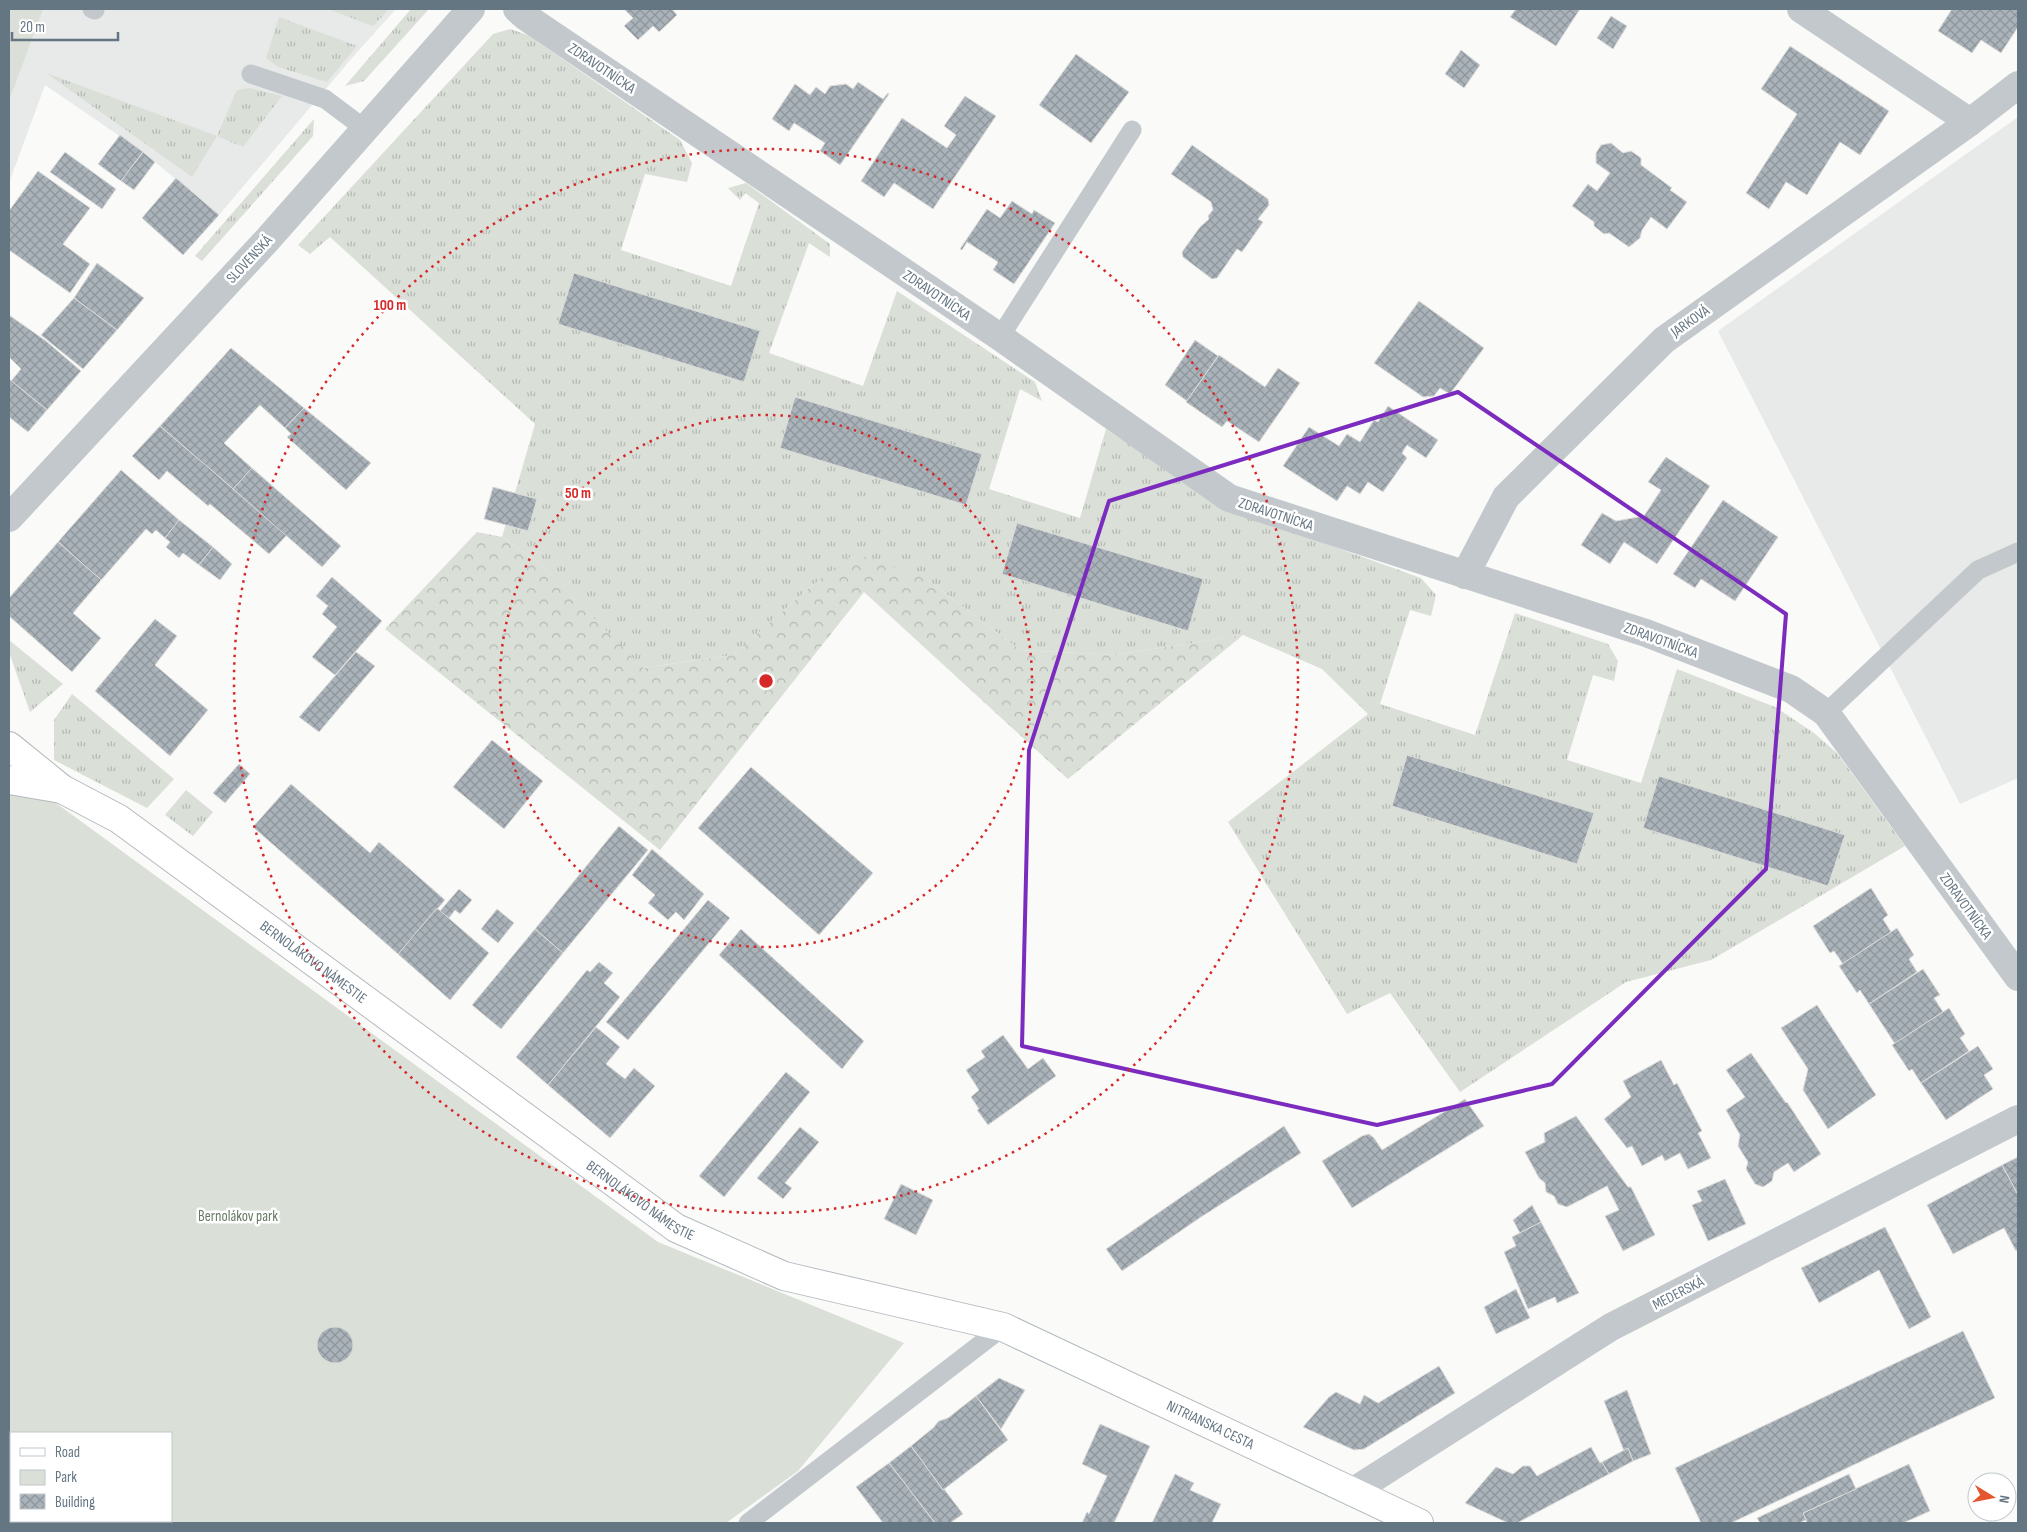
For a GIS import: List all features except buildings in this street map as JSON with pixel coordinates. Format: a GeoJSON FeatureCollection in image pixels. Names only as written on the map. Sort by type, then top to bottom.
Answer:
{"type":"FeatureCollection","features":[{"type":"Feature","properties":{"kind":"main road","name":"BERNOLÁKOVO NÁMESTIE"},"geometry":{"type":"LineString","coordinates":[[9,746],[62,789],[119,819],[676,1228],[784,1276],[1003,1327]]}},
{"type":"Feature","properties":{"kind":"main road","name":"BERNOLÁKOVO NÁMESTIE"},"geometry":{"type":"LineString","coordinates":[[9,780],[62,789]]}},
{"type":"Feature","properties":{"kind":"main road","name":"NITRIANSKA CESTA"},"geometry":{"type":"LineString","coordinates":[[1003,1327],[1419,1523]]}},
{"type":"Feature","properties":{"kind":"street","name":"SLOVENSKÁ"},"geometry":{"type":"LineString","coordinates":[[9,528],[16,512],[268,240],[471,9]]}},
{"type":"Feature","properties":{"kind":"street","name":"ZDRAVOTNÍCKA"},"geometry":{"type":"LineString","coordinates":[[517,9],[526,17],[1000,337],[1229,498],[1646,633],[1791,689],[1826,713],[2018,977]]}},
{"type":"Feature","properties":{"kind":"street"},"geometry":{"type":"LineString","coordinates":[[1801,9],[1970,122]]}},
{"type":"Feature","properties":{"kind":"street","name":"JARKOVÁ"},"geometry":{"type":"LineString","coordinates":[[1465,575],[1506,497],[1664,340],[1970,122],[2018,85]]}},
{"type":"Feature","properties":{"kind":"street","name":"MEDERSKÁ"},"geometry":{"type":"LineString","coordinates":[[1352,1492],[1610,1327],[2018,1119]]}},
{"type":"Feature","properties":{"kind":"lane"},"geometry":{"type":"LineString","coordinates":[[251,74],[325,99],[365,129]]}},
{"type":"Feature","properties":{"kind":"lane"},"geometry":{"type":"LineString","coordinates":[[1000,337],[1132,130]]}},
{"type":"Feature","properties":{"kind":"lane"},"geometry":{"type":"LineString","coordinates":[[1826,713],[1978,570],[2018,552]]}},
{"type":"Feature","properties":{"kind":"lane"},"geometry":{"type":"LineString","coordinates":[[748,1523],[1003,1327]]}},
{"type":"Feature","properties":{"kind":"highlighted area"},"geometry":{"type":"Polygon","coordinates":[[[1458,392],[1786,614],[1766,869],[1552,1084],[1377,1125],[1022,1046],[1029,750],[1109,501],[1458,392]]]}},
{"type":"Feature","properties":{"kind":"shaded area"},"geometry":{"type":"Polygon","coordinates":[[[9,9],[396,9],[219,215],[143,152],[45,85],[9,183],[9,9]]]}},
{"type":"Feature","properties":{"kind":"shaded area"},"geometry":{"type":"Polygon","coordinates":[[[2018,117],[2018,778],[1960,804],[1718,331],[2018,117]]]}},
{"type":"Feature","properties":{"kind":"green space"},"geometry":{"type":"Polygon","coordinates":[[[9,9],[43,9],[9,101],[9,9]]]}},
{"type":"Feature","properties":{"kind":"green space"},"geometry":{"type":"Polygon","coordinates":[[[328,9],[389,9],[373,26],[328,9]]]}},
{"type":"Feature","properties":{"kind":"green space"},"geometry":{"type":"Polygon","coordinates":[[[411,9],[429,9],[364,81],[345,86],[411,9]]]}},
{"type":"Feature","properties":{"kind":"green space"},"geometry":{"type":"Polygon","coordinates":[[[279,17],[357,46],[327,82],[278,67],[266,58],[279,17]]]}},
{"type":"Feature","properties":{"kind":"green space"},"geometry":{"type":"Polygon","coordinates":[[[510,29],[528,35],[680,140],[692,163],[687,182],[645,174],[621,250],[731,286],[759,203],[745,193],[740,200],[728,188],[746,183],[830,244],[830,257],[809,243],[769,353],[863,386],[897,291],[1035,382],[1042,401],[1020,389],[989,489],[1080,518],[1106,429],[1219,505],[1421,578],[1436,595],[1431,616],[1410,610],[1380,704],[1475,735],[1515,613],[1608,644],[1618,661],[1614,681],[1593,675],[1567,760],[1641,783],[1677,669],[1775,707],[1814,733],[1837,753],[1905,846],[1711,960],[1626,982],[1460,1092],[1390,993],[1347,1014],[1228,822],[1368,714],[1322,669],[1243,635],[1115,655],[1020,650],[928,580],[814,584],[733,655],[642,668],[544,567],[502,537],[535,424],[330,237],[310,254],[298,245],[493,34],[510,29]]]}},
{"type":"Feature","properties":{"kind":"green space"},"geometry":{"type":"Polygon","coordinates":[[[46,73],[217,136],[192,177],[46,73]]]}},
{"type":"Feature","properties":{"kind":"green space"},"geometry":{"type":"Polygon","coordinates":[[[250,88],[282,96],[243,147],[217,136],[237,90],[250,88]]]}},
{"type":"Feature","properties":{"kind":"green space"},"geometry":{"type":"Polygon","coordinates":[[[314,119],[313,136],[202,261],[195,256],[314,119]]]}},
{"type":"Feature","properties":{"kind":"green space"},"geometry":{"type":"Polygon","coordinates":[[[477,532],[502,537],[544,567],[643,668],[733,655],[814,584],[855,553],[928,580],[1020,650],[1115,655],[1243,635],[1068,779],[864,592],[660,850],[385,629],[477,532]]]}},
{"type":"Feature","properties":{"kind":"green space"},"geometry":{"type":"Polygon","coordinates":[[[9,640],[63,684],[30,712],[9,652],[9,640]]]}},
{"type":"Feature","properties":{"kind":"green space"},"geometry":{"type":"Polygon","coordinates":[[[72,694],[174,779],[147,808],[54,760],[54,720],[72,694]]]}},
{"type":"Feature","properties":{"kind":"green space","name":"Bernolákov park"},"geometry":{"type":"Polygon","coordinates":[[[9,786],[34,787],[658,1242],[904,1343],[798,1471],[726,1523],[9,1523],[9,786]]]}},
{"type":"Feature","properties":{"kind":"green space"},"geometry":{"type":"Polygon","coordinates":[[[186,790],[213,812],[193,836],[165,815],[186,790]]]}}]}
